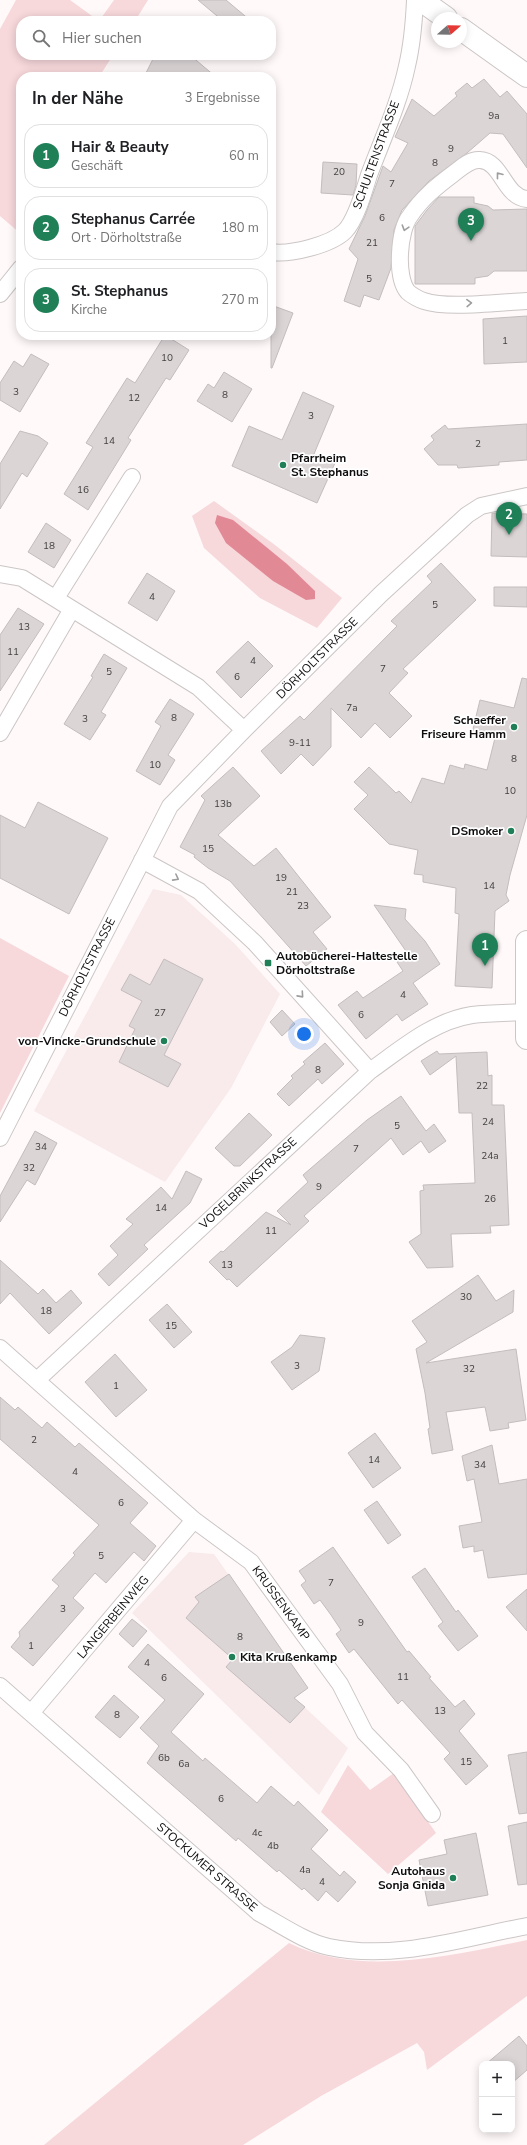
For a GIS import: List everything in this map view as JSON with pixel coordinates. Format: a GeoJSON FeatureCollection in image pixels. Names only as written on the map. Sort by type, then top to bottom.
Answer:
{"type":"FeatureCollection","features":[{"type":"Feature","properties":{"kind":"main road"},"geometry":{"type":"LineString","coordinates":[[421,0],[438,12]]}},
{"type":"Feature","properties":{"kind":"main road"},"geometry":{"type":"LineString","coordinates":[[467,33],[527,76]]}},
{"type":"Feature","properties":{"kind":"main road"},"geometry":{"type":"LineString","coordinates":[[527,942],[527,1038]]}},
{"type":"Feature","properties":{"kind":"street","name":"SCHULTENSTRASSE"},"geometry":{"type":"LineString","coordinates":[[276,253],[281,254],[331,242],[346,230],[357,209],[392,116],[407,67],[414,27],[415,0]]}},
{"type":"Feature","properties":{"kind":"street"},"geometry":{"type":"LineString","coordinates":[[527,199],[513,194],[488,162],[479,160],[468,163],[425,196],[408,217],[400,244],[404,282],[408,292],[423,301],[442,305],[527,301]]}},
{"type":"Feature","properties":{"kind":"street"},"geometry":{"type":"LineString","coordinates":[[0,294],[16,274]]}},
{"type":"Feature","properties":{"kind":"street"},"geometry":{"type":"LineString","coordinates":[[56,598],[132,477]]}},
{"type":"Feature","properties":{"kind":"street","name":"DÖRHOLTSTRASSE"},"geometry":{"type":"LineString","coordinates":[[0,1138],[170,806],[381,594],[467,515],[482,506],[527,496]]}},
{"type":"Feature","properties":{"kind":"street"},"geometry":{"type":"LineString","coordinates":[[0,574],[22,578],[198,687],[244,730]]}},
{"type":"Feature","properties":{"kind":"street"},"geometry":{"type":"LineString","coordinates":[[0,733],[72,609]]}},
{"type":"Feature","properties":{"kind":"street"},"geometry":{"type":"LineString","coordinates":[[142,860],[199,890],[255,943],[370,1071]]}},
{"type":"Feature","properties":{"kind":"street","name":"VOGELBRINKSTRASSE"},"geometry":{"type":"LineString","coordinates":[[37,1380],[370,1071],[414,1040],[440,1024],[470,1016],[526,1012]]}},
{"type":"Feature","properties":{"kind":"street"},"geometry":{"type":"LineString","coordinates":[[0,1348],[37,1380]]}},
{"type":"Feature","properties":{"kind":"street","name":"KRUSSENKAMP"},"geometry":{"type":"LineString","coordinates":[[37,1380],[194,1520],[251,1562],[340,1684],[364,1733],[401,1770],[432,1814]]}},
{"type":"Feature","properties":{"kind":"street","name":"LANGERBEINWEG"},"geometry":{"type":"LineString","coordinates":[[31,1713],[194,1520]]}},
{"type":"Feature","properties":{"kind":"street","name":"STOCKUMER STRASSE"},"geometry":{"type":"LineString","coordinates":[[0,1686],[258,1913],[308,1938],[328,1947],[378,1953],[421,1948],[527,1926]]}},
{"type":"Feature","properties":{"kind":"shaded area"},"geometry":{"type":"Polygon","coordinates":[[[16,0],[70,0],[92,16],[16,16],[16,60],[110,60],[102,72],[16,72],[16,230],[0,216],[0,29],[16,0]]]}},
{"type":"Feature","properties":{"kind":"shaded area"},"geometry":{"type":"Polygon","coordinates":[[[114,0],[148,0],[138,16],[103,16],[114,0]]]}},
{"type":"Feature","properties":{"kind":"shaded area"},"geometry":{"type":"Polygon","coordinates":[[[214,501],[275,545],[342,598],[317,628],[260,598],[204,548],[192,516],[214,501]]]}},
{"type":"Feature","properties":{"kind":"shaded area"},"geometry":{"type":"Polygon","coordinates":[[[217,515],[233,520],[287,564],[315,591],[315,599],[306,600],[273,581],[226,543],[215,523],[217,515]]]}},
{"type":"Feature","properties":{"kind":"shaded area","name":"von-Vincke-Grundschule"},"geometry":{"type":"Polygon","coordinates":[[[153,889],[181,895],[235,944],[280,994],[231,1088],[165,1182],[34,1111],[153,889]]]}},
{"type":"Feature","properties":{"kind":"shaded area"},"geometry":{"type":"Polygon","coordinates":[[[0,938],[69,976],[0,1113],[0,938]]]}},
{"type":"Feature","properties":{"kind":"shaded area","name":"Kita Krußenkamp"},"geometry":{"type":"Polygon","coordinates":[[[189,1552],[214,1554],[308,1688],[295,1698],[348,1748],[319,1795],[132,1613],[189,1552]]]}},
{"type":"Feature","properties":{"kind":"shaded area"},"geometry":{"type":"Polygon","coordinates":[[[348,1765],[370,1790],[394,1773],[436,1833],[388,1874],[321,1812],[348,1765]]]}},
{"type":"Feature","properties":{"kind":"shaded area"},"geometry":{"type":"Polygon","coordinates":[[[527,1940],[527,1996],[427,2070],[424,2052],[417,2043],[321,2096],[243,2145],[44,2145],[289,1943],[317,1954],[346,1959],[376,1961],[438,1957],[527,1940]]]}},
{"type":"Feature","properties":{"kind":"building"},"geometry":{"type":"Polygon","coordinates":[[[198,0],[226,0],[245,16],[217,16],[198,0]]]}},
{"type":"Feature","properties":{"kind":"building"},"geometry":{"type":"Polygon","coordinates":[[[152,60],[196,60],[210,72],[146,72],[152,60]]]}},
{"type":"Feature","properties":{"kind":"building"},"geometry":{"type":"Polygon","coordinates":[[[484,79],[500,97],[507,91],[527,114],[527,168],[503,134],[490,133],[467,153],[429,181],[402,210],[394,230],[391,268],[379,300],[364,295],[360,307],[344,301],[358,259],[349,249],[365,216],[383,166],[391,172],[408,143],[395,137],[412,99],[434,116],[457,96],[455,93],[467,83],[472,88],[484,79]]]}},
{"type":"Feature","properties":{"kind":"building"},"geometry":{"type":"Polygon","coordinates":[[[323,162],[357,164],[356,185],[353,195],[321,193],[323,162]]]}},
{"type":"Feature","properties":{"kind":"building"},"geometry":{"type":"Polygon","coordinates":[[[439,197],[474,197],[474,203],[488,206],[493,210],[527,209],[527,271],[494,271],[488,276],[475,278],[475,284],[415,284],[415,226],[439,197]]]}},
{"type":"Feature","properties":{"kind":"building"},"geometry":{"type":"Polygon","coordinates":[[[276,307],[293,313],[271,368],[271,340],[276,340],[276,307]]]}},
{"type":"Feature","properties":{"kind":"building"},"geometry":{"type":"Polygon","coordinates":[[[527,316],[527,362],[484,364],[483,319],[527,316]]]}},
{"type":"Feature","properties":{"kind":"building"},"geometry":{"type":"Polygon","coordinates":[[[162,340],[173,340],[189,350],[170,380],[166,378],[128,438],[131,440],[88,510],[64,494],[93,447],[86,443],[127,378],[135,383],[162,340]]]}},
{"type":"Feature","properties":{"kind":"building"},"geometry":{"type":"Polygon","coordinates":[[[31,354],[49,364],[20,412],[0,400],[0,383],[14,361],[23,367],[31,354]]]}},
{"type":"Feature","properties":{"kind":"building"},"geometry":{"type":"Polygon","coordinates":[[[224,372],[252,389],[232,422],[197,401],[208,384],[214,388],[224,372]]]}},
{"type":"Feature","properties":{"kind":"building","name":"Pfarrheim St. Stephanus"},"geometry":{"type":"Polygon","coordinates":[[[303,392],[334,406],[314,454],[335,463],[317,503],[232,466],[249,426],[282,440],[303,392]]]}},
{"type":"Feature","properties":{"kind":"building"},"geometry":{"type":"Polygon","coordinates":[[[527,424],[527,460],[499,462],[499,465],[458,468],[457,465],[438,465],[424,449],[434,440],[431,436],[445,425],[448,429],[527,424]]]}},
{"type":"Feature","properties":{"kind":"building"},"geometry":{"type":"Polygon","coordinates":[[[20,431],[38,436],[48,443],[27,477],[22,473],[0,509],[0,464],[20,431]]]}},
{"type":"Feature","properties":{"kind":"building"},"geometry":{"type":"Polygon","coordinates":[[[492,513],[527,514],[527,557],[491,556],[492,513]]]}},
{"type":"Feature","properties":{"kind":"building"},"geometry":{"type":"Polygon","coordinates":[[[46,523],[71,540],[54,568],[28,552],[46,523]]]}},
{"type":"Feature","properties":{"kind":"building"},"geometry":{"type":"Polygon","coordinates":[[[441,563],[476,600],[403,669],[408,673],[389,693],[412,716],[390,738],[375,723],[361,738],[331,708],[331,747],[313,766],[301,754],[281,774],[261,751],[300,716],[304,720],[397,626],[391,621],[432,582],[427,576],[441,563]]]}},
{"type":"Feature","properties":{"kind":"building"},"geometry":{"type":"Polygon","coordinates":[[[147,573],[175,591],[157,621],[128,603],[147,573]]]}},
{"type":"Feature","properties":{"kind":"building"},"geometry":{"type":"Polygon","coordinates":[[[494,587],[527,587],[527,607],[494,606],[494,587]]]}},
{"type":"Feature","properties":{"kind":"building"},"geometry":{"type":"Polygon","coordinates":[[[18,608],[44,624],[0,691],[0,635],[18,608]]]}},
{"type":"Feature","properties":{"kind":"building"},"geometry":{"type":"Polygon","coordinates":[[[248,641],[273,666],[241,698],[216,672],[248,641]]]}},
{"type":"Feature","properties":{"kind":"building"},"geometry":{"type":"Polygon","coordinates":[[[104,654],[127,668],[101,712],[106,715],[90,740],[64,724],[93,677],[91,676],[104,654]]]}},
{"type":"Feature","properties":{"kind":"building"},"geometry":{"type":"Polygon","coordinates":[[[522,678],[527,679],[527,815],[510,875],[506,895],[509,901],[495,911],[492,988],[455,986],[459,914],[455,913],[456,888],[423,882],[423,875],[414,874],[418,850],[389,844],[354,809],[368,795],[354,782],[369,767],[396,793],[399,791],[411,803],[422,778],[444,784],[450,765],[464,769],[465,764],[487,770],[495,738],[472,733],[480,700],[514,708],[522,678]]]}},
{"type":"Feature","properties":{"kind":"building"},"geometry":{"type":"Polygon","coordinates":[[[170,699],[194,714],[168,755],[175,760],[160,785],[136,771],[161,726],[155,722],[170,699]]]}},
{"type":"Feature","properties":{"kind":"building"},"geometry":{"type":"Polygon","coordinates":[[[233,767],[260,796],[218,835],[254,866],[276,848],[331,917],[313,932],[327,949],[306,966],[230,881],[208,868],[194,857],[195,855],[180,847],[205,800],[201,796],[233,767]]]}},
{"type":"Feature","properties":{"kind":"building"},"geometry":{"type":"Polygon","coordinates":[[[38,802],[108,838],[69,914],[0,878],[0,815],[25,828],[38,802]]]}},
{"type":"Feature","properties":{"kind":"building"},"geometry":{"type":"Polygon","coordinates":[[[374,905],[406,909],[405,919],[425,941],[440,964],[413,983],[428,1004],[402,1021],[397,1014],[366,1039],[338,1005],[357,991],[363,998],[403,971],[397,962],[408,954],[374,905]]]}},
{"type":"Feature","properties":{"kind":"building"},"geometry":{"type":"Polygon","coordinates":[[[164,959],[203,979],[164,1055],[181,1064],[168,1087],[119,1062],[135,1029],[129,1026],[142,1001],[121,990],[130,974],[150,985],[164,959]]]}},
{"type":"Feature","properties":{"kind":"building"},"geometry":{"type":"Polygon","coordinates":[[[282,1010],[295,1024],[282,1036],[270,1022],[282,1010]]]}},
{"type":"Feature","properties":{"kind":"building"},"geometry":{"type":"Polygon","coordinates":[[[325,1043],[344,1064],[322,1084],[318,1079],[289,1106],[277,1094],[293,1078],[291,1076],[305,1064],[303,1062],[325,1043]]]}},
{"type":"Feature","properties":{"kind":"building"},"geometry":{"type":"Polygon","coordinates":[[[437,1051],[439,1054],[487,1052],[488,1076],[492,1075],[492,1105],[504,1105],[509,1225],[490,1226],[491,1233],[451,1234],[453,1267],[427,1268],[409,1242],[421,1234],[420,1191],[424,1190],[423,1185],[475,1183],[472,1113],[459,1113],[456,1056],[430,1075],[421,1061],[437,1051]]]}},
{"type":"Feature","properties":{"kind":"building"},"geometry":{"type":"Polygon","coordinates":[[[401,1096],[426,1131],[434,1124],[446,1141],[429,1153],[421,1141],[403,1155],[391,1138],[304,1216],[309,1221],[237,1287],[229,1279],[227,1280],[209,1262],[221,1251],[223,1252],[266,1212],[291,1225],[277,1211],[308,1182],[303,1175],[367,1120],[401,1096]]]}},
{"type":"Feature","properties":{"kind":"building"},"geometry":{"type":"Polygon","coordinates":[[[249,1113],[272,1135],[240,1166],[234,1166],[215,1148],[249,1113]]]}},
{"type":"Feature","properties":{"kind":"building"},"geometry":{"type":"Polygon","coordinates":[[[35,1131],[57,1143],[35,1185],[27,1180],[0,1222],[0,1196],[35,1131]]]}},
{"type":"Feature","properties":{"kind":"building"},"geometry":{"type":"Polygon","coordinates":[[[186,1171],[202,1179],[190,1203],[144,1245],[148,1249],[109,1286],[98,1274],[118,1255],[110,1246],[133,1224],[126,1219],[161,1187],[172,1199],[186,1171]]]}},
{"type":"Feature","properties":{"kind":"building"},"geometry":{"type":"Polygon","coordinates":[[[0,1260],[38,1294],[43,1289],[56,1303],[71,1290],[82,1303],[49,1334],[10,1293],[0,1304],[0,1260]]]}},
{"type":"Feature","properties":{"kind":"building"},"geometry":{"type":"Polygon","coordinates":[[[478,1275],[496,1301],[514,1290],[513,1312],[426,1363],[516,1349],[526,1420],[508,1423],[509,1428],[490,1431],[485,1407],[446,1412],[453,1450],[432,1454],[425,1393],[416,1349],[427,1342],[412,1321],[478,1275]]]}},
{"type":"Feature","properties":{"kind":"building"},"geometry":{"type":"Polygon","coordinates":[[[167,1304],[192,1332],[174,1348],[149,1320],[167,1304]]]}},
{"type":"Feature","properties":{"kind":"building"},"geometry":{"type":"Polygon","coordinates":[[[300,1335],[325,1338],[319,1371],[292,1390],[271,1362],[292,1347],[300,1335]]]}},
{"type":"Feature","properties":{"kind":"building"},"geometry":{"type":"Polygon","coordinates":[[[115,1354],[147,1390],[116,1417],[85,1382],[115,1354]]]}},
{"type":"Feature","properties":{"kind":"building"},"geometry":{"type":"Polygon","coordinates":[[[0,1397],[15,1410],[18,1407],[42,1428],[47,1422],[75,1447],[79,1443],[148,1503],[130,1523],[156,1546],[144,1561],[134,1552],[106,1583],[95,1573],[73,1598],[84,1608],[33,1666],[11,1647],[20,1636],[19,1632],[59,1586],[52,1580],[75,1555],[73,1553],[99,1525],[0,1439],[0,1397]]]}},
{"type":"Feature","properties":{"kind":"building"},"geometry":{"type":"Polygon","coordinates":[[[375,1433],[401,1468],[373,1488],[348,1453],[375,1433]]]}},
{"type":"Feature","properties":{"kind":"building"},"geometry":{"type":"Polygon","coordinates":[[[492,1445],[499,1484],[527,1479],[527,1574],[488,1578],[483,1550],[474,1552],[474,1546],[463,1548],[459,1526],[482,1522],[474,1479],[467,1481],[462,1456],[492,1445]]]}},
{"type":"Feature","properties":{"kind":"building"},"geometry":{"type":"Polygon","coordinates":[[[377,1501],[401,1535],[388,1544],[364,1510],[377,1501]]]}},
{"type":"Feature","properties":{"kind":"building"},"geometry":{"type":"Polygon","coordinates":[[[333,1547],[407,1652],[409,1651],[431,1677],[429,1678],[455,1707],[464,1700],[475,1714],[459,1731],[488,1766],[466,1785],[444,1759],[450,1753],[402,1700],[398,1704],[354,1649],[349,1653],[336,1634],[341,1630],[331,1615],[320,1600],[314,1604],[301,1585],[306,1581],[299,1571],[333,1547]]]}},
{"type":"Feature","properties":{"kind":"building"},"geometry":{"type":"Polygon","coordinates":[[[425,1568],[456,1612],[458,1610],[478,1636],[458,1651],[438,1626],[443,1622],[412,1577],[425,1568]]]}},
{"type":"Feature","properties":{"kind":"building"},"geometry":{"type":"Polygon","coordinates":[[[229,1574],[308,1688],[294,1698],[305,1707],[290,1723],[226,1667],[233,1659],[186,1618],[199,1602],[195,1597],[229,1574]]]}},
{"type":"Feature","properties":{"kind":"building"},"geometry":{"type":"Polygon","coordinates":[[[527,1589],[527,1631],[506,1607],[527,1589]]]}},
{"type":"Feature","properties":{"kind":"building"},"geometry":{"type":"Polygon","coordinates":[[[132,1619],[147,1631],[133,1647],[119,1634],[132,1619]]]}},
{"type":"Feature","properties":{"kind":"building"},"geometry":{"type":"Polygon","coordinates":[[[148,1644],[204,1694],[171,1732],[203,1761],[205,1758],[257,1803],[271,1786],[294,1806],[298,1801],[328,1830],[311,1849],[340,1876],[344,1871],[356,1882],[338,1902],[326,1891],[318,1901],[304,1888],[302,1890],[279,1870],[277,1872],[238,1838],[236,1841],[147,1763],[159,1746],[140,1728],[165,1700],[128,1667],[148,1644]]]}},
{"type":"Feature","properties":{"kind":"building"},"geometry":{"type":"Polygon","coordinates":[[[114,1695],[139,1717],[120,1738],[95,1717],[114,1695]]]}},
{"type":"Feature","properties":{"kind":"building"},"geometry":{"type":"Polygon","coordinates":[[[527,1752],[527,1813],[519,1814],[508,1755],[527,1752]]]}},
{"type":"Feature","properties":{"kind":"building"},"geometry":{"type":"Polygon","coordinates":[[[527,1822],[527,1884],[518,1885],[508,1826],[527,1822]]]}},
{"type":"Feature","properties":{"kind":"building","name":"Autohaus Sonja Gnida"},"geometry":{"type":"Polygon","coordinates":[[[476,1833],[488,1895],[428,1906],[419,1860],[447,1854],[444,1840],[476,1833]]]}},
{"type":"Feature","properties":{"kind":"building"},"geometry":{"type":"Polygon","coordinates":[[[519,2036],[527,2046],[527,2070],[515,2080],[515,2061],[490,2061],[519,2036]]]}},
{"type":"Feature","properties":{"kind":"place","name":"St. Stephanus"},"geometry":{"type":"Point","coordinates":[471,241]}},
{"type":"Feature","properties":{"kind":"place","name":"Pfarrheim St. Stephanus"},"geometry":{"type":"Point","coordinates":[283,465]}},
{"type":"Feature","properties":{"kind":"place","name":"Stephanus Carrée"},"geometry":{"type":"Point","coordinates":[509,535]}},
{"type":"Feature","properties":{"kind":"place","name":"Schaeffer Friseure Hamm"},"geometry":{"type":"Point","coordinates":[514,727]}},
{"type":"Feature","properties":{"kind":"place","name":"DSmoker"},"geometry":{"type":"Point","coordinates":[511,831]}},
{"type":"Feature","properties":{"kind":"place","name":"Autobücherei-Haltestelle Dörholtstraße"},"geometry":{"type":"Point","coordinates":[268,963]}},
{"type":"Feature","properties":{"kind":"place","name":"Hair & Beauty"},"geometry":{"type":"Point","coordinates":[485,966]}},
{"type":"Feature","properties":{"kind":"place","name":"von-Vincke-Grundschule"},"geometry":{"type":"Point","coordinates":[164,1041]}},
{"type":"Feature","properties":{"kind":"place","name":"Kita Krußenkamp"},"geometry":{"type":"Point","coordinates":[232,1657]}},
{"type":"Feature","properties":{"kind":"place","name":"Autohaus Sonja Gnida"},"geometry":{"type":"Point","coordinates":[453,1878]}}]}
